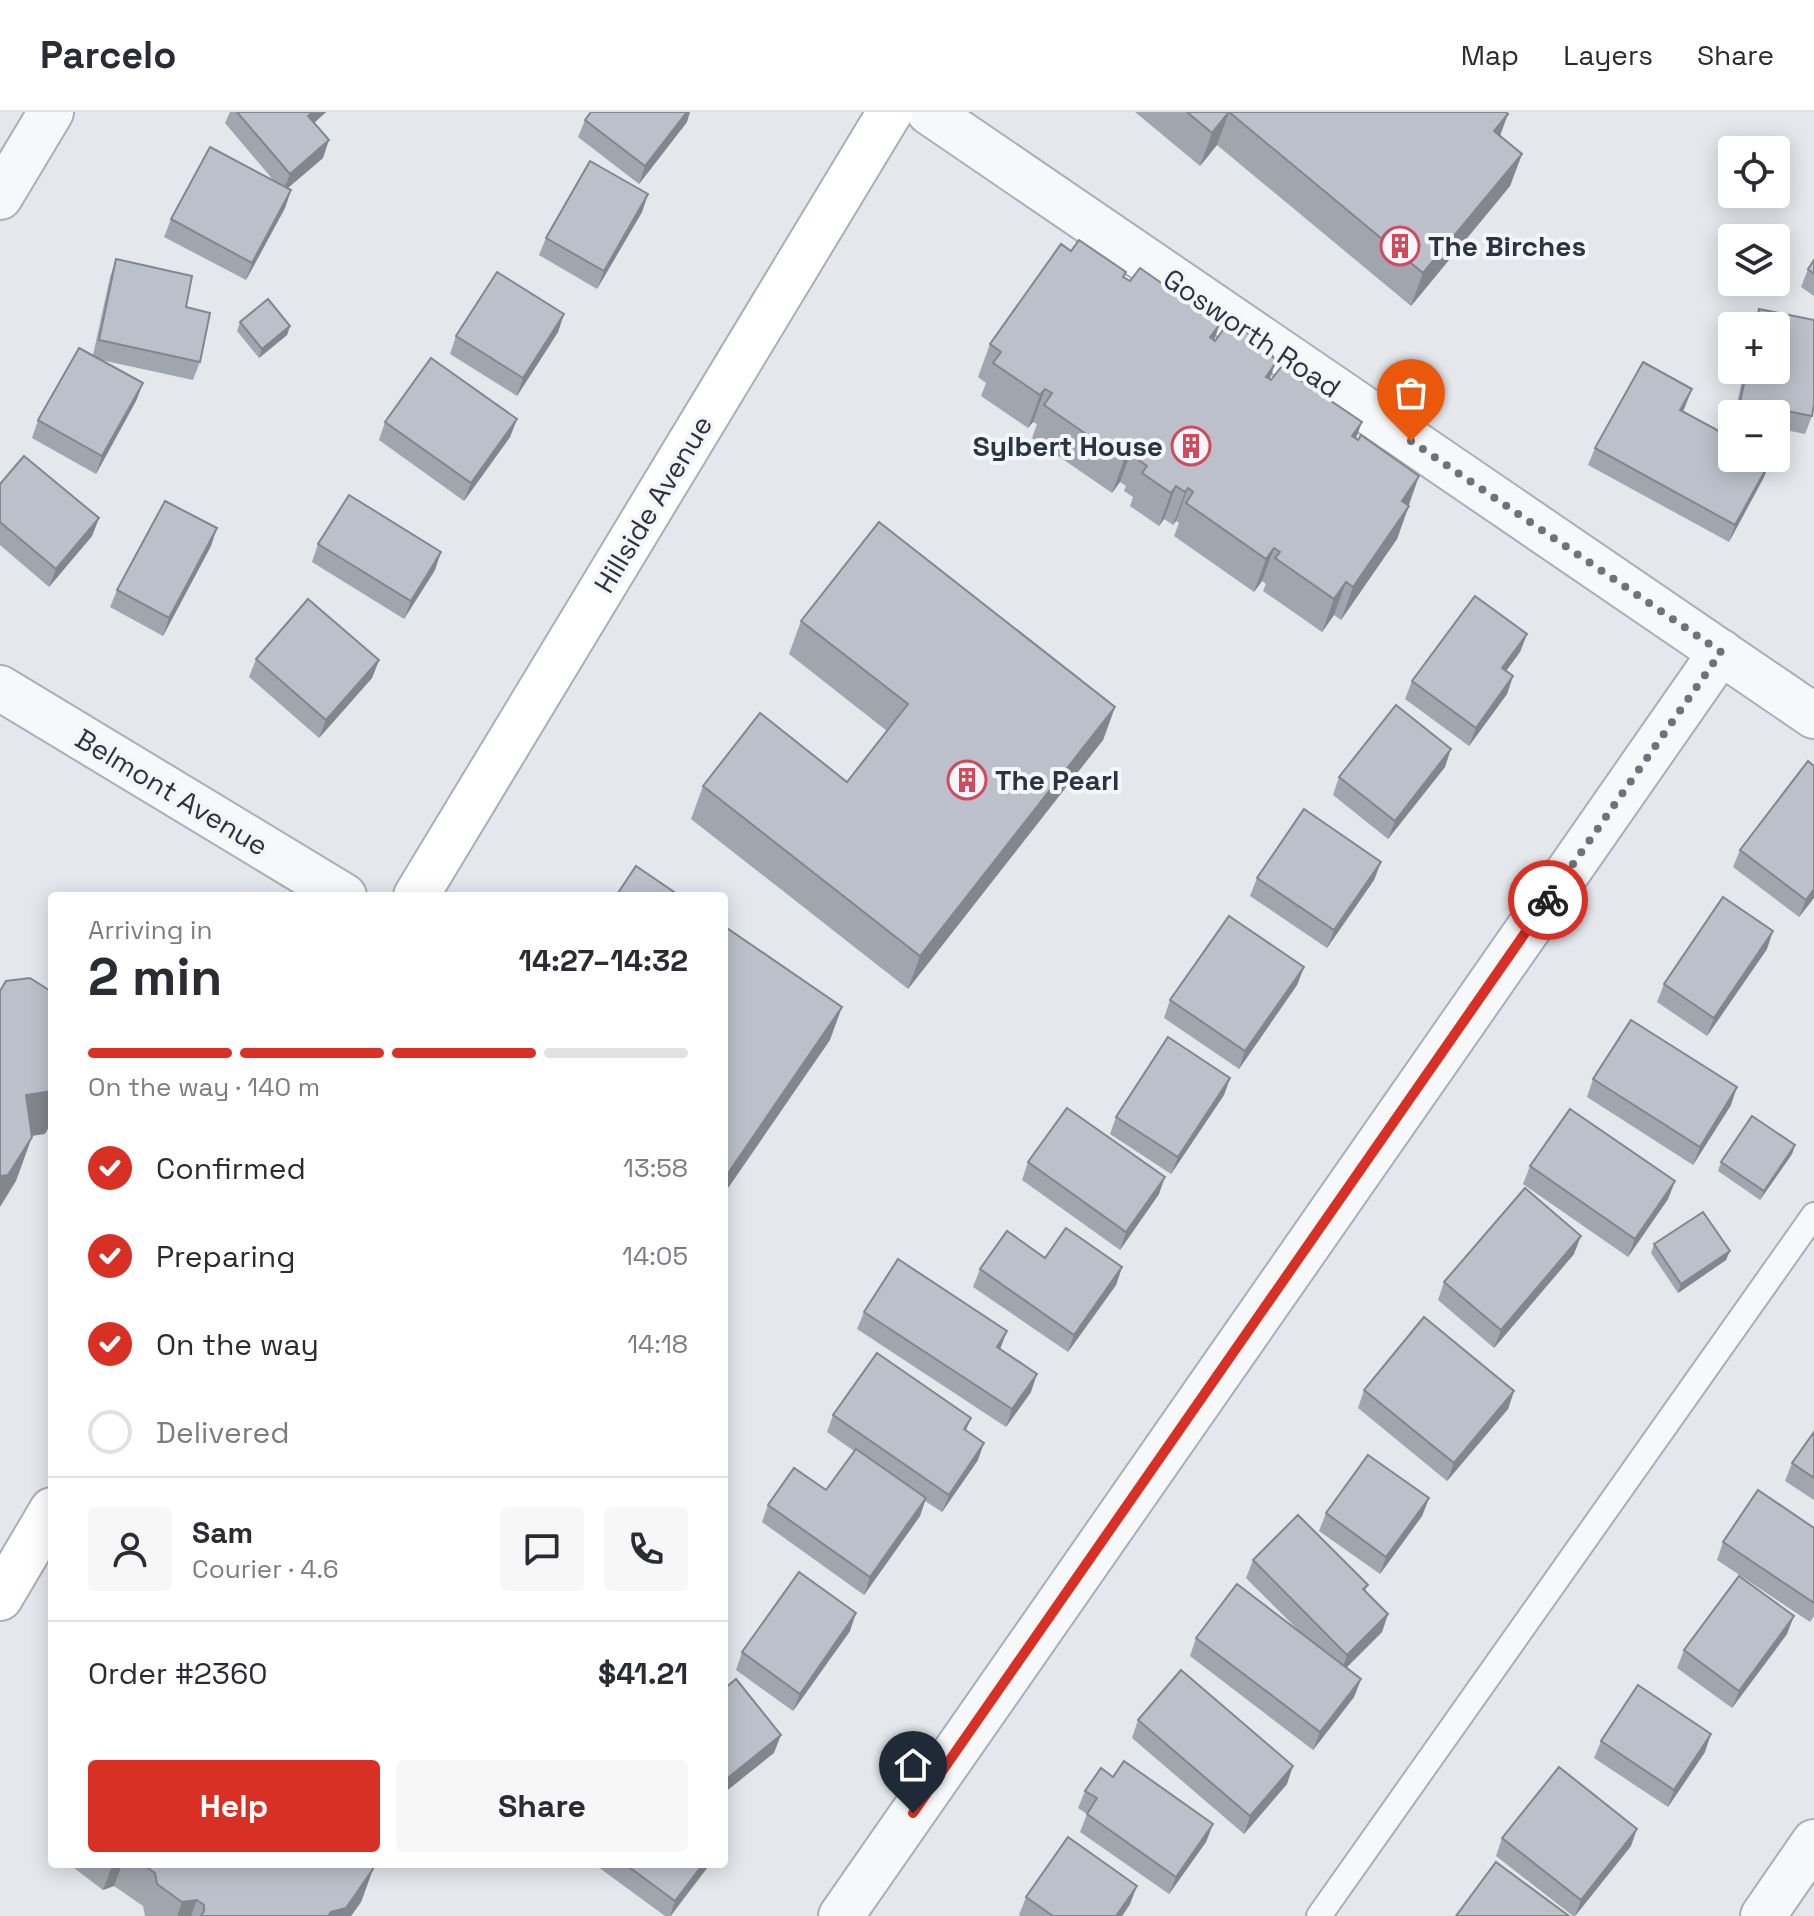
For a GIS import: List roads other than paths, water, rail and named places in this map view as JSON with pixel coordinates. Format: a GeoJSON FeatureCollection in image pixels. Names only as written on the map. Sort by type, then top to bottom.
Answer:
{"type":"FeatureCollection","features":[{"type":"Feature","properties":{"kind":"main road","name":"Hillside Avenue"},"geometry":{"type":"LineString","coordinates":[[418,892],[890,112]]}},
{"type":"Feature","properties":{"kind":"main road"},"geometry":{"type":"LineString","coordinates":[[0,1598],[48,1517]]}},
{"type":"Feature","properties":{"kind":"street"},"geometry":{"type":"LineString","coordinates":[[0,197],[51,112]]}},
{"type":"Feature","properties":{"kind":"street","name":"Gosworth Road"},"geometry":{"type":"LineString","coordinates":[[929,112],[1721,652],[1808,698]]}},
{"type":"Feature","properties":{"kind":"street"},"geometry":{"type":"LineString","coordinates":[[841,1916],[1721,652]]}},
{"type":"Feature","properties":{"kind":"street","name":"Belmont Avenue"},"geometry":{"type":"LineString","coordinates":[[0,688],[337,892]]}},
{"type":"Feature","properties":{"kind":"street"},"geometry":{"type":"LineString","coordinates":[[1763,1916],[1814,1842]]}},
{"type":"Feature","properties":{"kind":"lane"},"geometry":{"type":"LineString","coordinates":[[1319,1916],[1814,1215]]}},
{"type":"Feature","properties":{"kind":"place","name":"The Birches"},"geometry":{"type":"Point","coordinates":[1400,246]}},
{"type":"Feature","properties":{"kind":"place","name":"Sylbert House"},"geometry":{"type":"Point","coordinates":[1191,446]}},
{"type":"Feature","properties":{"kind":"place","name":"The Pearl"},"geometry":{"type":"Point","coordinates":[967,780]}}]}
